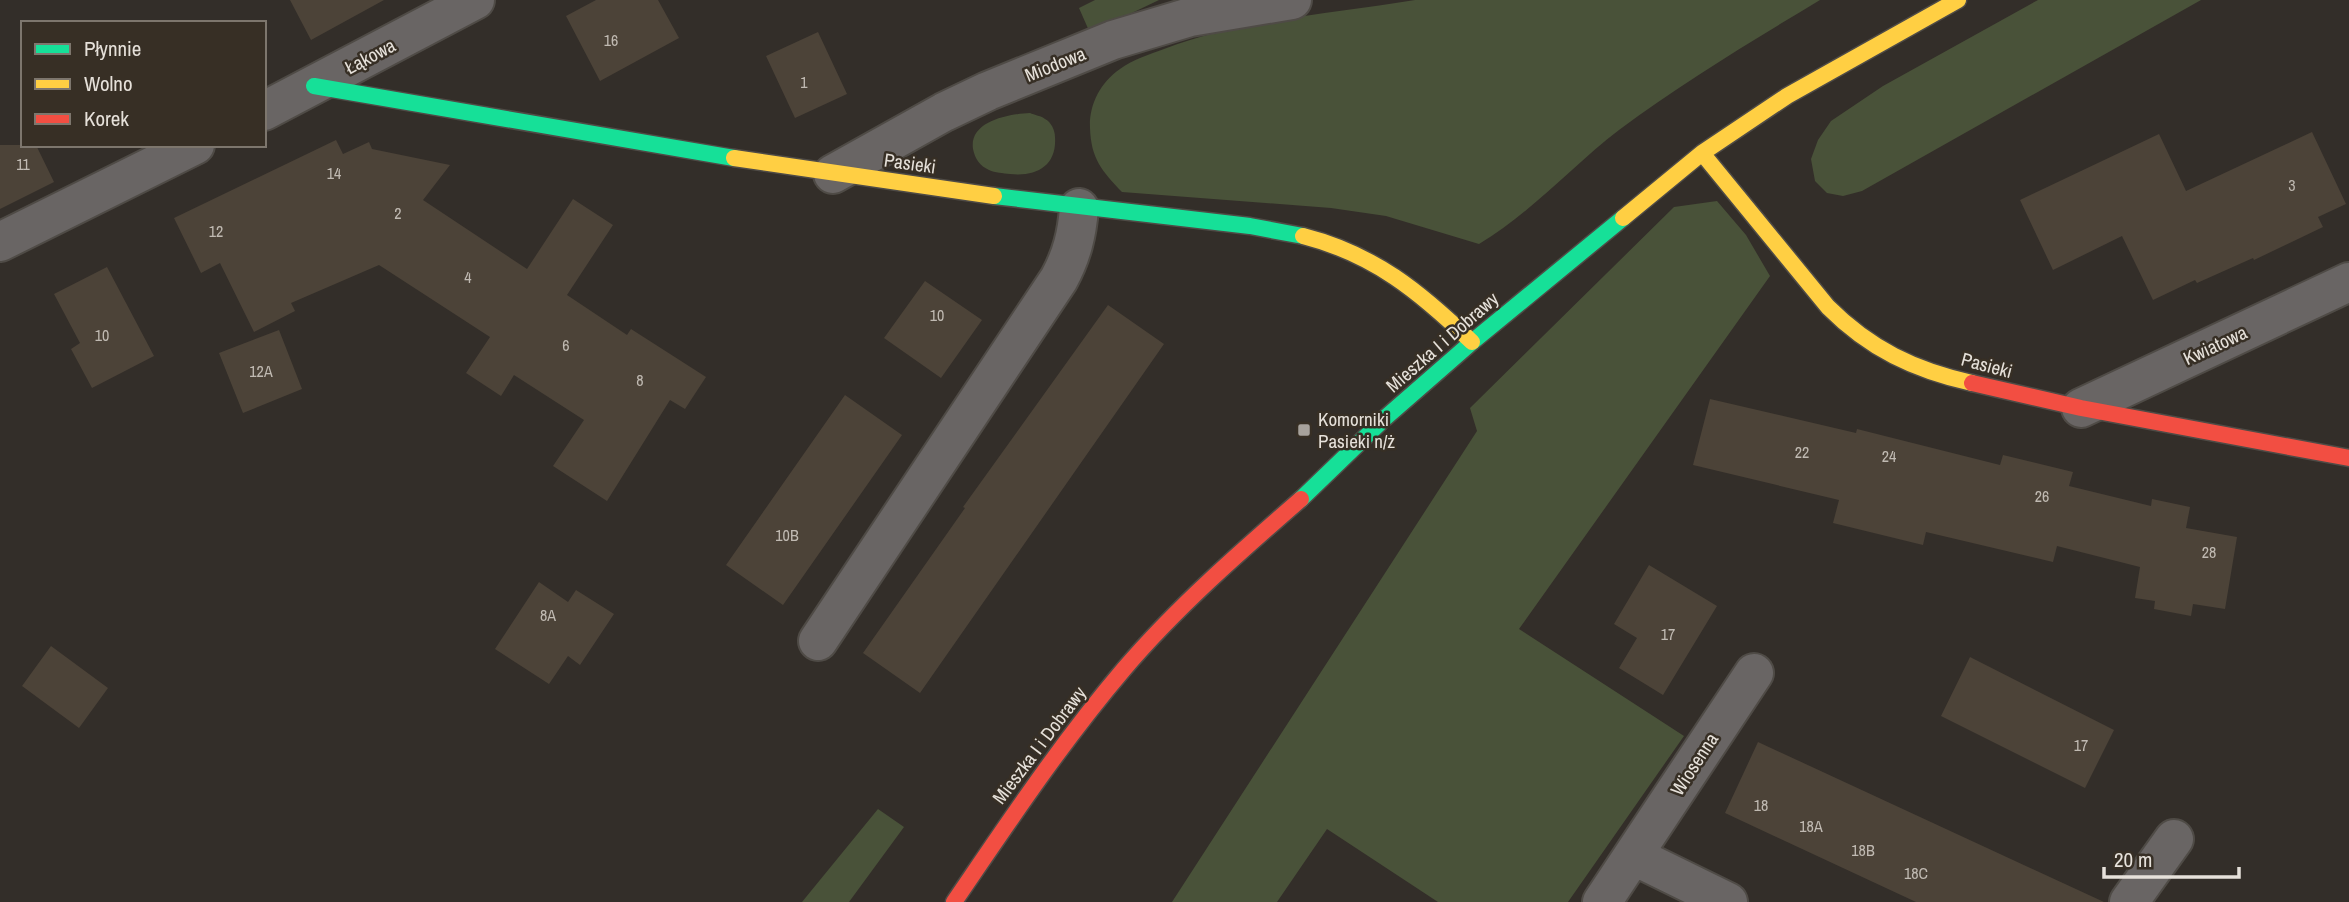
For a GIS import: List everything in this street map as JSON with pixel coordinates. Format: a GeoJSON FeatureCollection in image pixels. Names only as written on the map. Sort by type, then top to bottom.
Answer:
{"type":"FeatureCollection","features":[{"type":"Feature","properties":{"kind":"street","name":"Łąkowa"},"geometry":{"type":"LineString","coordinates":[[266,110],[475,0]]}},
{"type":"Feature","properties":{"kind":"street","name":"Miodowa"},"geometry":{"type":"LineString","coordinates":[[833,174],[977,97],[1113,40],[1190,17],[1292,0]]}},
{"type":"Feature","properties":{"kind":"street","name":"Mieszka I i Dobrawy"},"geometry":{"type":"LineString","coordinates":[[954,902],[1055,755],[1117,678],[1172,616],[1219,570],[1321,481],[1385,418],[1472,342],[1703,153],[1787,96],[1958,0]]}},
{"type":"Feature","properties":{"kind":"street","name":"Pasieki"},"geometry":{"type":"LineString","coordinates":[[314,86],[833,174],[1079,208],[1239,224],[1295,234],[1369,259],[1407,282],[1472,342]]}},
{"type":"Feature","properties":{"kind":"street"},"geometry":{"type":"LineString","coordinates":[[0,242],[191,147]]}},
{"type":"Feature","properties":{"kind":"street","name":"Pasieki"},"geometry":{"type":"LineString","coordinates":[[1703,153],[1828,307],[1849,328],[1877,348],[1911,365],[1959,380],[2081,408],[2349,458]]}},
{"type":"Feature","properties":{"kind":"street"},"geometry":{"type":"LineString","coordinates":[[818,641],[1059,279],[1070,258],[1077,235],[1079,208]]}},
{"type":"Feature","properties":{"kind":"street","name":"Kwiatowa"},"geometry":{"type":"LineString","coordinates":[[2081,408],[2349,282]]}},
{"type":"Feature","properties":{"kind":"street","name":"Wiosenna"},"geometry":{"type":"LineString","coordinates":[[1602,902],[1754,673]]}},
{"type":"Feature","properties":{"kind":"street"},"geometry":{"type":"LineString","coordinates":[[2129,902],[2174,839]]}},
{"type":"Feature","properties":{"kind":"street"},"geometry":{"type":"LineString","coordinates":[[1634,856],[1728,902]]}},
{"type":"Feature","properties":{"kind":"green space"},"geometry":{"type":"Polygon","coordinates":[[[1095,0],[1159,0],[1090,33],[1079,8],[1095,0]]]}},
{"type":"Feature","properties":{"kind":"green space"},"geometry":{"type":"Polygon","coordinates":[[[1415,0],[1820,0],[1718,62],[1643,112],[1534,204],[1479,244],[1386,216],[1331,208],[1122,192],[1099,164],[1091,139],[1091,111],[1101,88],[1130,63],[1224,31],[1288,18],[1415,0]]]}},
{"type":"Feature","properties":{"kind":"green space"},"geometry":{"type":"Polygon","coordinates":[[[2038,0],[2201,0],[1862,191],[1843,196],[1827,193],[1815,181],[1811,159],[1818,140],[1831,121],[1883,86],[2038,0]]]}},
{"type":"Feature","properties":{"kind":"green space"},"geometry":{"type":"Polygon","coordinates":[[[1030,113],[1047,120],[1055,134],[1055,147],[1043,168],[1028,174],[1010,174],[994,172],[981,164],[973,149],[973,139],[977,132],[1002,117],[1030,113]]]}},
{"type":"Feature","properties":{"kind":"green space"},"geometry":{"type":"Polygon","coordinates":[[[1717,201],[1746,235],[1770,276],[1519,629],[1684,736],[1568,902],[1438,902],[1327,829],[1277,902],[1172,902],[1477,431],[1470,408],[1674,207],[1717,201]]]}},
{"type":"Feature","properties":{"kind":"green space"},"geometry":{"type":"Polygon","coordinates":[[[878,809],[904,827],[849,902],[802,902],[878,809]]]}},
{"type":"Feature","properties":{"kind":"building"},"geometry":{"type":"Polygon","coordinates":[[[290,0],[384,0],[311,40],[290,0]]]}},
{"type":"Feature","properties":{"kind":"building"},"geometry":{"type":"Polygon","coordinates":[[[596,0],[658,0],[679,38],[600,81],[566,16],[596,0]]]}},
{"type":"Feature","properties":{"kind":"building"},"geometry":{"type":"Polygon","coordinates":[[[818,32],[847,94],[795,118],[766,56],[818,32]]]}},
{"type":"Feature","properties":{"kind":"building"},"geometry":{"type":"Polygon","coordinates":[[[2312,132],[2346,204],[2318,217],[2323,227],[2254,260],[2253,258],[2197,283],[2195,280],[2153,300],[2122,236],[2053,270],[2020,200],[2159,134],[2186,191],[2312,132]]]}},
{"type":"Feature","properties":{"kind":"building"},"geometry":{"type":"Polygon","coordinates":[[[336,140],[343,154],[369,142],[372,149],[450,165],[423,200],[527,269],[573,199],[613,225],[567,295],[627,335],[631,329],[706,377],[685,409],[670,400],[607,501],[553,466],[584,420],[514,375],[501,396],[466,373],[490,337],[379,265],[291,303],[295,311],[254,332],[220,263],[201,273],[174,218],[336,140]]]}},
{"type":"Feature","properties":{"kind":"building"},"geometry":{"type":"Polygon","coordinates":[[[0,145],[37,147],[54,182],[0,209],[0,145]]]}},
{"type":"Feature","properties":{"kind":"building"},"geometry":{"type":"Polygon","coordinates":[[[107,267],[154,356],[92,388],[71,349],[80,343],[54,294],[107,267]]]}},
{"type":"Feature","properties":{"kind":"building"},"geometry":{"type":"Polygon","coordinates":[[[925,281],[982,320],[941,378],[884,338],[925,281]]]}},
{"type":"Feature","properties":{"kind":"building"},"geometry":{"type":"Polygon","coordinates":[[[1108,305],[1164,344],[920,693],[863,653],[965,508],[963,507],[1108,305]]]}},
{"type":"Feature","properties":{"kind":"building"},"geometry":{"type":"Polygon","coordinates":[[[279,330],[302,389],[243,413],[219,353],[279,330]]]}},
{"type":"Feature","properties":{"kind":"building"},"geometry":{"type":"Polygon","coordinates":[[[845,395],[902,435],[783,605],[726,565],[845,395]]]}},
{"type":"Feature","properties":{"kind":"building"},"geometry":{"type":"Polygon","coordinates":[[[1710,399],[1856,433],[1857,429],[2000,465],[2003,455],[2073,472],[2069,486],[2151,506],[2152,499],[2190,507],[2186,528],[2237,537],[2225,609],[2193,604],[2191,616],[2154,609],[2155,601],[2135,598],[2140,567],[2057,546],[2053,562],[1926,532],[1923,545],[1833,523],[1839,500],[1693,465],[1710,399]]]}},
{"type":"Feature","properties":{"kind":"building"},"geometry":{"type":"Polygon","coordinates":[[[1649,565],[1717,606],[1663,695],[1619,668],[1637,638],[1614,624],[1649,565]]]}},
{"type":"Feature","properties":{"kind":"building"},"geometry":{"type":"Polygon","coordinates":[[[539,582],[568,602],[576,590],[614,614],[580,665],[568,656],[549,684],[495,649],[539,582]]]}},
{"type":"Feature","properties":{"kind":"building"},"geometry":{"type":"Polygon","coordinates":[[[51,646],[108,688],[79,728],[22,686],[51,646]]]}},
{"type":"Feature","properties":{"kind":"building"},"geometry":{"type":"Polygon","coordinates":[[[1970,657],[2114,730],[2085,788],[1941,716],[1970,657]]]}},
{"type":"Feature","properties":{"kind":"building"},"geometry":{"type":"Polygon","coordinates":[[[1758,742],[2104,902],[1916,902],[1725,813],[1758,742]]]}},
{"type":"Feature","properties":{"kind":"traffic: fast"},"geometry":{"type":"LineString","coordinates":[[314,86],[734,158]]}},
{"type":"Feature","properties":{"kind":"traffic: fast"},"geometry":{"type":"LineString","coordinates":[[994,196],[1250,226],[1303,236]]}},
{"type":"Feature","properties":{"kind":"traffic: fast"},"geometry":{"type":"LineString","coordinates":[[1301,499],[1385,418],[1472,342],[1623,218]]}},
{"type":"Feature","properties":{"kind":"traffic: slow"},"geometry":{"type":"LineString","coordinates":[[1623,218],[1702,153],[1787,96],[1958,0]]}},
{"type":"Feature","properties":{"kind":"traffic: slow"},"geometry":{"type":"LineString","coordinates":[[1702,153],[1828,307],[1844,322],[1894,356],[1931,372],[1972,383]]}},
{"type":"Feature","properties":{"kind":"traffic: slow"},"geometry":{"type":"LineString","coordinates":[[734,158],[994,196]]}},
{"type":"Feature","properties":{"kind":"traffic: slow"},"geometry":{"type":"LineString","coordinates":[[1303,236],[1352,253],[1395,277],[1434,307],[1472,342]]}},
{"type":"Feature","properties":{"kind":"traffic: jam"},"geometry":{"type":"LineString","coordinates":[[1972,383],[2081,408],[2349,458]]}},
{"type":"Feature","properties":{"kind":"traffic: jam"},"geometry":{"type":"LineString","coordinates":[[954,902],[1057,754],[1124,669],[1187,602],[1301,499]]}},
{"type":"Feature","properties":{"kind":"place","name":"Komorniki Pasieki n/ż"},"geometry":{"type":"Point","coordinates":[1304,430]}}]}
